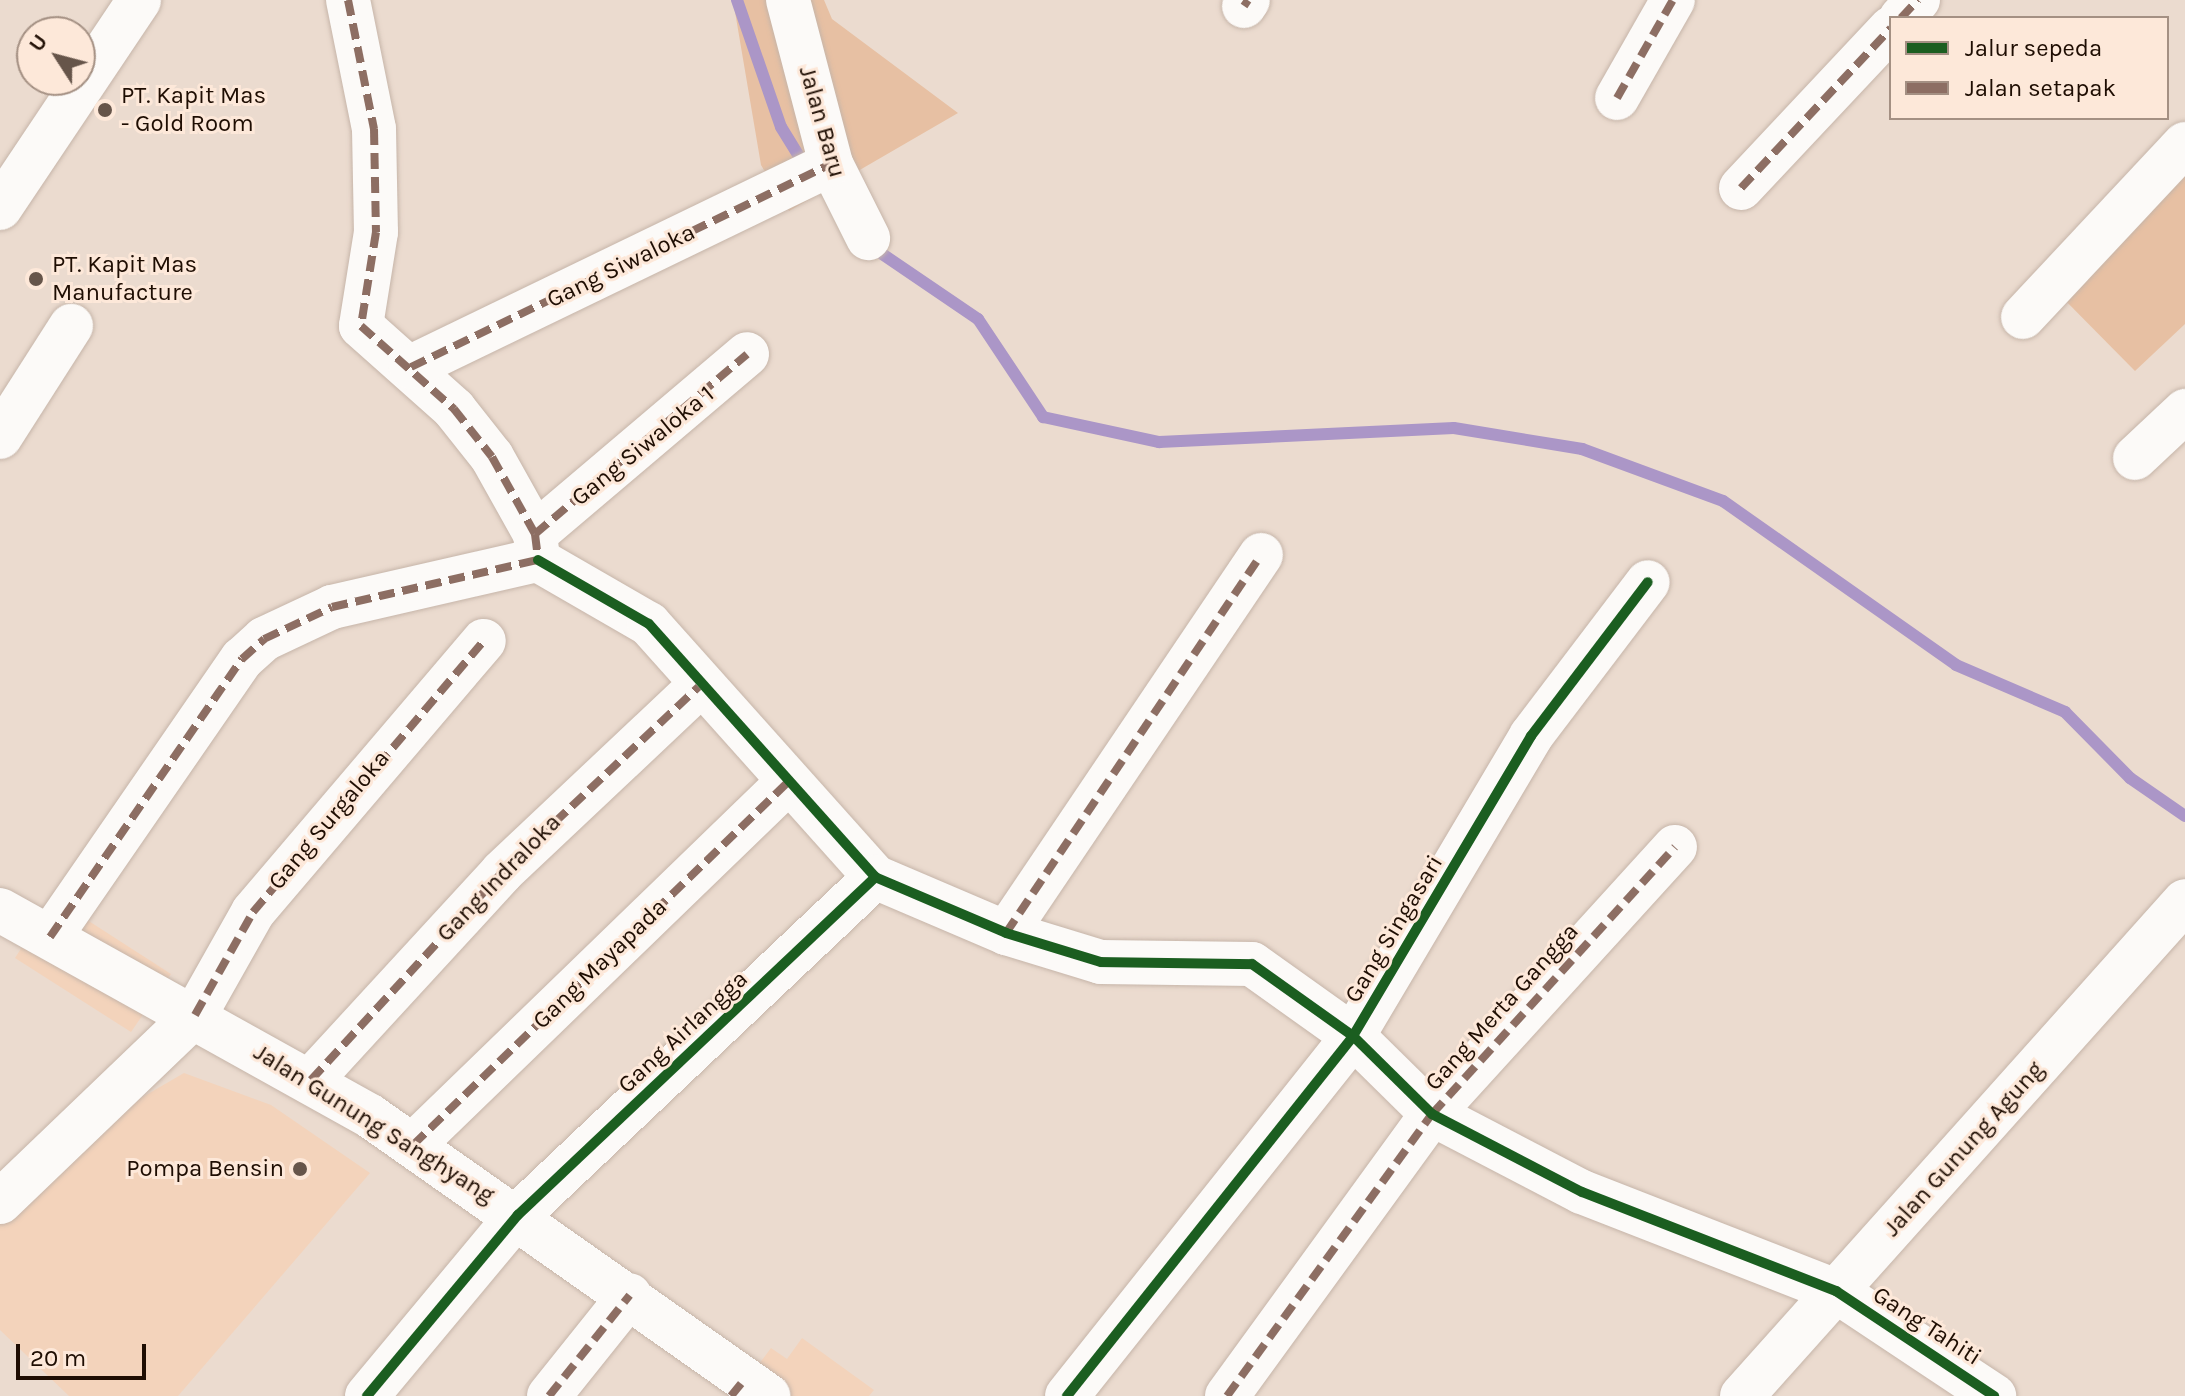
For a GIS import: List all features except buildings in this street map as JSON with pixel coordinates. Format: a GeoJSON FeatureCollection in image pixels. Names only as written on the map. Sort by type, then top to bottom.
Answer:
{"type":"FeatureCollection","features":[{"type":"Feature","properties":{"kind":"street"},"geometry":{"type":"LineString","coordinates":[[0,208],[139,0]]}},
{"type":"Feature","properties":{"kind":"street"},"geometry":{"type":"LineString","coordinates":[[348,0],[374,129],[376,232],[361,326],[411,367],[492,457],[536,547],[649,624],[698,687],[875,877]]}},
{"type":"Feature","properties":{"kind":"street","name":"Jalan Baru"},"geometry":{"type":"LineString","coordinates":[[788,0],[831,164],[868,238]]}},
{"type":"Feature","properties":{"kind":"street"},"geometry":{"type":"LineString","coordinates":[[1617,98],[1673,0]]}},
{"type":"Feature","properties":{"kind":"street"},"geometry":{"type":"LineString","coordinates":[[1903,16],[1918,0]]}},
{"type":"Feature","properties":{"kind":"street"},"geometry":{"type":"LineString","coordinates":[[1741,188],[1889,30]]}},
{"type":"Feature","properties":{"kind":"street"},"geometry":{"type":"LineString","coordinates":[[2023,317],[2185,144]]}},
{"type":"Feature","properties":{"kind":"street","name":"Gang Siwaloka"},"geometry":{"type":"LineString","coordinates":[[411,367],[831,164]]}},
{"type":"Feature","properties":{"kind":"street"},"geometry":{"type":"LineString","coordinates":[[0,437],[71,326]]}},
{"type":"Feature","properties":{"kind":"street","name":"Gang Siwaloka 1"},"geometry":{"type":"LineString","coordinates":[[536,547],[747,354]]}},
{"type":"Feature","properties":{"kind":"street"},"geometry":{"type":"LineString","coordinates":[[2135,458],[2185,411]]}},
{"type":"Feature","properties":{"kind":"street"},"geometry":{"type":"LineString","coordinates":[[50,937],[242,659],[264,639],[332,607],[536,547]]}},
{"type":"Feature","properties":{"kind":"street"},"geometry":{"type":"LineString","coordinates":[[1006,933],[1261,555]]}},
{"type":"Feature","properties":{"kind":"street","name":"Gang Singasari"},"geometry":{"type":"LineString","coordinates":[[1067,1396],[1353,1036],[1531,736],[1648,582]]}},
{"type":"Feature","properties":{"kind":"street","name":"Gang Surgaloka"},"geometry":{"type":"LineString","coordinates":[[195,1015],[253,912],[484,641]]}},
{"type":"Feature","properties":{"kind":"street","name":"Gang Indraloka"},"geometry":{"type":"LineString","coordinates":[[311,1080],[502,872],[698,687]]}},
{"type":"Feature","properties":{"kind":"street","name":"Gang Mayapada"},"geometry":{"type":"LineString","coordinates":[[413,1145],[787,783]]}},
{"type":"Feature","properties":{"kind":"street","name":"Gang Merta Gangga"},"geometry":{"type":"LineString","coordinates":[[1227,1396],[1432,1114],[1675,847]]}},
{"type":"Feature","properties":{"kind":"street","name":"Gang Tahiti"},"geometry":{"type":"LineString","coordinates":[[875,877],[1006,933],[1101,962],[1252,964],[1353,1036],[1432,1114],[1582,1192],[1836,1291],[1994,1396]]}},
{"type":"Feature","properties":{"kind":"street","name":"Gang Airlangga"},"geometry":{"type":"LineString","coordinates":[[367,1396],[518,1215],[875,877]]}},
{"type":"Feature","properties":{"kind":"street","name":"Jalan Gunung Agung"},"geometry":{"type":"LineString","coordinates":[[1742,1396],[2185,901]]}},
{"type":"Feature","properties":{"kind":"street","name":"Jalan Gunung Sanghyang"},"geometry":{"type":"LineString","coordinates":[[0,910],[311,1080],[413,1145],[630,1295],[748,1390]]}},
{"type":"Feature","properties":{"kind":"street"},"geometry":{"type":"LineString","coordinates":[[0,1202],[195,1015]]}},
{"type":"Feature","properties":{"kind":"street"},"geometry":{"type":"LineString","coordinates":[[549,1396],[630,1295]]}},
{"type":"Feature","properties":{"kind":"shaded area"},"geometry":{"type":"Polygon","coordinates":[[[733,0],[824,0],[832,19],[958,113],[789,211],[761,165],[733,0]]]}},
{"type":"Feature","properties":{"kind":"shaded area"},"geometry":{"type":"Polygon","coordinates":[[[2185,150],[2185,324],[2135,371],[2050,285],[2185,150]]]}},
{"type":"Feature","properties":{"kind":"shaded area"},"geometry":{"type":"Polygon","coordinates":[[[53,898],[171,974],[131,1032],[15,958],[53,898]]]}},
{"type":"Feature","properties":{"kind":"shaded area"},"geometry":{"type":"Polygon","coordinates":[[[184,1073],[271,1105],[370,1173],[178,1396],[69,1396],[0,1330],[0,1217],[110,1116],[184,1073]]]}},
{"type":"Feature","properties":{"kind":"shaded area"},"geometry":{"type":"Polygon","coordinates":[[[802,1338],[874,1390],[869,1396],[735,1396],[771,1348],[787,1359],[802,1338]]]}},
{"type":"Feature","properties":{"kind":"waterway"},"geometry":{"type":"LineString","coordinates":[[737,0],[781,127],[805,166]]}},
{"type":"Feature","properties":{"kind":"waterway"},"geometry":{"type":"LineString","coordinates":[[869,245],[978,319],[1043,417],[1159,442],[1454,428],[1582,449],[1723,501],[1956,665],[2065,712],[2130,778],[2185,816]]}},
{"type":"Feature","properties":{"kind":"marked path"},"geometry":{"type":"LineString","coordinates":[[348,0],[374,129],[376,232],[361,326],[454,409],[492,457],[535,534],[538,560]]}},
{"type":"Feature","properties":{"kind":"marked path"},"geometry":{"type":"LineString","coordinates":[[1244,6],[1248,0]]}},
{"type":"Feature","properties":{"kind":"marked path"},"geometry":{"type":"LineString","coordinates":[[1617,98],[1673,0]]}},
{"type":"Feature","properties":{"kind":"marked path"},"geometry":{"type":"LineString","coordinates":[[1903,16],[1918,0]]}},
{"type":"Feature","properties":{"kind":"marked path"},"geometry":{"type":"LineString","coordinates":[[1741,188],[1889,30]]}},
{"type":"Feature","properties":{"kind":"marked path"},"geometry":{"type":"LineString","coordinates":[[411,367],[831,164]]}},
{"type":"Feature","properties":{"kind":"marked path"},"geometry":{"type":"LineString","coordinates":[[535,534],[747,354]]}},
{"type":"Feature","properties":{"kind":"marked path"},"geometry":{"type":"LineString","coordinates":[[1006,933],[1261,555]]}},
{"type":"Feature","properties":{"kind":"marked path"},"geometry":{"type":"LineString","coordinates":[[50,937],[242,659],[264,639],[332,607],[538,560]]}},
{"type":"Feature","properties":{"kind":"marked path"},"geometry":{"type":"LineString","coordinates":[[195,1015],[253,912],[484,641]]}},
{"type":"Feature","properties":{"kind":"marked path"},"geometry":{"type":"LineString","coordinates":[[311,1080],[502,872],[698,687]]}},
{"type":"Feature","properties":{"kind":"marked path"},"geometry":{"type":"LineString","coordinates":[[413,1145],[787,783]]}},
{"type":"Feature","properties":{"kind":"marked path"},"geometry":{"type":"LineString","coordinates":[[1227,1396],[1432,1114],[1675,847]]}},
{"type":"Feature","properties":{"kind":"marked path"},"geometry":{"type":"LineString","coordinates":[[549,1396],[630,1295]]}},
{"type":"Feature","properties":{"kind":"marked path"},"geometry":{"type":"LineString","coordinates":[[731,1396],[745,1379]]}},
{"type":"Feature","properties":{"kind":"cycle path"},"geometry":{"type":"LineString","coordinates":[[538,560],[649,624],[875,877],[1006,933],[1101,962],[1252,964],[1353,1036],[1432,1114],[1582,1192],[1836,1291],[1994,1396]]}},
{"type":"Feature","properties":{"kind":"cycle path"},"geometry":{"type":"LineString","coordinates":[[1067,1396],[1353,1036],[1531,736],[1648,582]]}},
{"type":"Feature","properties":{"kind":"cycle path"},"geometry":{"type":"LineString","coordinates":[[367,1396],[518,1215],[875,877]]}},
{"type":"Feature","properties":{"kind":"place","name":"PT. Kapit Mas - Gold Room"},"geometry":{"type":"Point","coordinates":[105,110]}},
{"type":"Feature","properties":{"kind":"place","name":"PT. Kapit Mas Manufacture"},"geometry":{"type":"Point","coordinates":[36,279]}},
{"type":"Feature","properties":{"kind":"place","name":"Pompa Bensin"},"geometry":{"type":"Point","coordinates":[300,1169]}}]}
